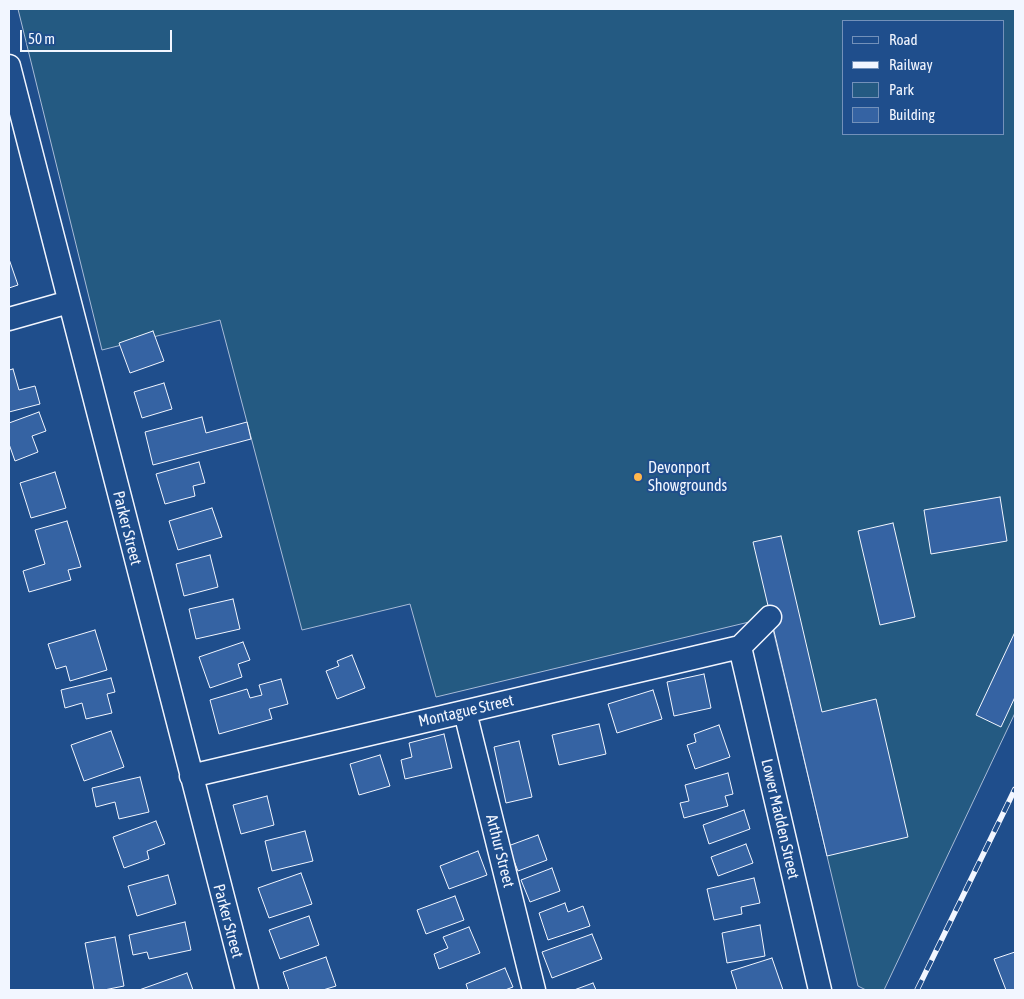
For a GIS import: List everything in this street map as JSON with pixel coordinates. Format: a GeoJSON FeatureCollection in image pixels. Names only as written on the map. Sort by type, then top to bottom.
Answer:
{"type":"FeatureCollection","features":[{"type":"Feature","properties":{"kind":"street","name":"Parker Street"},"geometry":{"type":"LineString","coordinates":[[9,66],[246,990]]}},
{"type":"Feature","properties":{"kind":"street"},"geometry":{"type":"LineString","coordinates":[[9,319],[69,302]]}},
{"type":"Feature","properties":{"kind":"street"},"geometry":{"type":"LineString","coordinates":[[740,647],[770,617]]}},
{"type":"Feature","properties":{"kind":"street","name":"Montague Street"},"geometry":{"type":"LineString","coordinates":[[191,776],[740,647]]}},
{"type":"Feature","properties":{"kind":"street","name":"Lower Madden Street"},"geometry":{"type":"LineString","coordinates":[[740,647],[820,990]]}},
{"type":"Feature","properties":{"kind":"street","name":"Arthur Street"},"geometry":{"type":"LineString","coordinates":[[465,712],[534,990]]}},
{"type":"Feature","properties":{"kind":"green space","name":"Devonport Showgrounds"},"geometry":{"type":"Polygon","coordinates":[[[18,9],[1015,9],[1015,713],[884,990],[866,990],[858,986],[770,617],[436,697],[410,604],[302,630],[220,320],[102,350],[18,9]]]}},
{"type":"Feature","properties":{"kind":"building"},"geometry":{"type":"Polygon","coordinates":[[[9,259],[18,285],[9,288],[9,259]]]}},
{"type":"Feature","properties":{"kind":"building"},"geometry":{"type":"Polygon","coordinates":[[[153,331],[164,361],[130,373],[119,343],[153,331]]]}},
{"type":"Feature","properties":{"kind":"building"},"geometry":{"type":"Polygon","coordinates":[[[13,369],[19,390],[35,386],[40,404],[9,412],[9,370],[13,369]]]}},
{"type":"Feature","properties":{"kind":"building"},"geometry":{"type":"Polygon","coordinates":[[[164,383],[172,409],[142,418],[134,392],[164,383]]]}},
{"type":"Feature","properties":{"kind":"building"},"geometry":{"type":"Polygon","coordinates":[[[39,412],[46,431],[32,436],[38,452],[15,461],[9,444],[9,423],[39,412]]]}},
{"type":"Feature","properties":{"kind":"building"},"geometry":{"type":"Polygon","coordinates":[[[202,417],[206,433],[247,422],[251,439],[153,465],[145,432],[202,417]]]}},
{"type":"Feature","properties":{"kind":"building"},"geometry":{"type":"Polygon","coordinates":[[[199,462],[205,483],[193,486],[195,496],[165,504],[156,474],[199,462]]]}},
{"type":"Feature","properties":{"kind":"building"},"geometry":{"type":"Polygon","coordinates":[[[55,472],[66,508],[31,518],[20,483],[55,472]]]}},
{"type":"Feature","properties":{"kind":"building"},"geometry":{"type":"Polygon","coordinates":[[[1000,497],[1007,541],[931,554],[924,510],[1000,497]]]}},
{"type":"Feature","properties":{"kind":"building"},"geometry":{"type":"Polygon","coordinates":[[[212,508],[222,537],[178,550],[169,521],[212,508]]]}},
{"type":"Feature","properties":{"kind":"building"},"geometry":{"type":"Polygon","coordinates":[[[67,521],[81,567],[68,570],[71,580],[29,592],[23,571],[45,564],[35,530],[67,521]]]}},
{"type":"Feature","properties":{"kind":"building"},"geometry":{"type":"Polygon","coordinates":[[[893,523],[915,617],[880,625],[858,531],[893,523]]]}},
{"type":"Feature","properties":{"kind":"building"},"geometry":{"type":"Polygon","coordinates":[[[781,536],[822,712],[876,699],[908,837],[827,856],[753,542],[781,536]]]}},
{"type":"Feature","properties":{"kind":"building"},"geometry":{"type":"Polygon","coordinates":[[[210,555],[218,587],[184,596],[176,564],[210,555]]]}},
{"type":"Feature","properties":{"kind":"building"},"geometry":{"type":"Polygon","coordinates":[[[233,599],[240,629],[196,639],[189,609],[233,599]]]}},
{"type":"Feature","properties":{"kind":"building"},"geometry":{"type":"Polygon","coordinates":[[[95,630],[107,670],[70,681],[66,666],[56,669],[48,644],[95,630]]]}},
{"type":"Feature","properties":{"kind":"building"},"geometry":{"type":"Polygon","coordinates":[[[1015,632],[1015,697],[1001,727],[976,715],[1015,632]]]}},
{"type":"Feature","properties":{"kind":"building"},"geometry":{"type":"Polygon","coordinates":[[[243,642],[250,660],[238,664],[242,677],[210,688],[199,657],[243,642]]]}},
{"type":"Feature","properties":{"kind":"building"},"geometry":{"type":"Polygon","coordinates":[[[352,655],[365,688],[337,699],[326,671],[339,666],[337,661],[352,655]]]}},
{"type":"Feature","properties":{"kind":"building"},"geometry":{"type":"Polygon","coordinates":[[[704,674],[711,708],[674,716],[667,682],[704,674]]]}},
{"type":"Feature","properties":{"kind":"building"},"geometry":{"type":"Polygon","coordinates":[[[111,678],[115,692],[107,694],[112,713],[86,719],[82,703],[65,708],[61,690],[111,678]]]}},
{"type":"Feature","properties":{"kind":"building"},"geometry":{"type":"Polygon","coordinates":[[[281,679],[288,704],[269,709],[272,719],[219,734],[210,700],[247,689],[250,698],[262,695],[259,685],[281,679]]]}},
{"type":"Feature","properties":{"kind":"building"},"geometry":{"type":"Polygon","coordinates":[[[653,690],[662,719],[617,733],[608,704],[653,690]]]}},
{"type":"Feature","properties":{"kind":"building"},"geometry":{"type":"Polygon","coordinates":[[[599,724],[606,754],[559,765],[552,735],[599,724]]]}},
{"type":"Feature","properties":{"kind":"building"},"geometry":{"type":"Polygon","coordinates":[[[719,725],[730,757],[695,769],[687,745],[696,742],[694,734],[719,725]]]}},
{"type":"Feature","properties":{"kind":"building"},"geometry":{"type":"Polygon","coordinates":[[[111,731],[124,767],[84,781],[71,745],[111,731]]]}},
{"type":"Feature","properties":{"kind":"building"},"geometry":{"type":"Polygon","coordinates":[[[444,734],[452,768],[405,779],[401,760],[412,757],[409,743],[444,734]]]}},
{"type":"Feature","properties":{"kind":"building"},"geometry":{"type":"Polygon","coordinates":[[[519,741],[532,797],[506,803],[494,747],[519,741]]]}},
{"type":"Feature","properties":{"kind":"building"},"geometry":{"type":"Polygon","coordinates":[[[380,755],[390,786],[359,795],[350,764],[380,755]]]}},
{"type":"Feature","properties":{"kind":"building"},"geometry":{"type":"Polygon","coordinates":[[[728,773],[733,794],[725,796],[728,806],[684,818],[680,803],[689,801],[685,785],[728,773]]]}},
{"type":"Feature","properties":{"kind":"building"},"geometry":{"type":"Polygon","coordinates":[[[140,777],[149,812],[119,819],[115,802],[96,807],[92,788],[140,777]]]}},
{"type":"Feature","properties":{"kind":"building"},"geometry":{"type":"Polygon","coordinates":[[[267,796],[274,825],[241,834],[233,805],[267,796]]]}},
{"type":"Feature","properties":{"kind":"building"},"geometry":{"type":"Polygon","coordinates":[[[744,810],[750,829],[709,844],[703,825],[744,810]]]}},
{"type":"Feature","properties":{"kind":"building"},"geometry":{"type":"Polygon","coordinates":[[[156,821],[165,844],[147,851],[149,859],[124,868],[113,837],[156,821]]]}},
{"type":"Feature","properties":{"kind":"building"},"geometry":{"type":"Polygon","coordinates":[[[305,831],[313,861],[272,871],[265,841],[305,831]]]}},
{"type":"Feature","properties":{"kind":"building"},"geometry":{"type":"Polygon","coordinates":[[[538,835],[547,860],[518,871],[508,846],[538,835]]]}},
{"type":"Feature","properties":{"kind":"building"},"geometry":{"type":"Polygon","coordinates":[[[746,844],[753,863],[718,876],[711,857],[746,844]]]}},
{"type":"Feature","properties":{"kind":"building"},"geometry":{"type":"Polygon","coordinates":[[[478,851],[487,875],[449,889],[440,866],[478,851]]]}},
{"type":"Feature","properties":{"kind":"building"},"geometry":{"type":"Polygon","coordinates":[[[552,868],[560,891],[530,902],[521,880],[552,868]]]}},
{"type":"Feature","properties":{"kind":"building"},"geometry":{"type":"Polygon","coordinates":[[[301,873],[312,904],[269,918],[258,888],[301,873]]]}},
{"type":"Feature","properties":{"kind":"building"},"geometry":{"type":"Polygon","coordinates":[[[168,875],[176,904],[137,916],[128,886],[168,875]]]}},
{"type":"Feature","properties":{"kind":"building"},"geometry":{"type":"Polygon","coordinates":[[[754,878],[760,903],[741,907],[742,914],[714,920],[707,889],[754,878]]]}},
{"type":"Feature","properties":{"kind":"building"},"geometry":{"type":"Polygon","coordinates":[[[455,896],[464,920],[426,934],[417,910],[455,896]]]}},
{"type":"Feature","properties":{"kind":"building"},"geometry":{"type":"Polygon","coordinates":[[[565,903],[568,912],[583,906],[590,926],[548,940],[539,913],[565,903]]]}},
{"type":"Feature","properties":{"kind":"building"},"geometry":{"type":"Polygon","coordinates":[[[309,916],[319,945],[280,959],[269,930],[309,916]]]}},
{"type":"Feature","properties":{"kind":"building"},"geometry":{"type":"Polygon","coordinates":[[[185,922],[191,950],[149,959],[147,952],[133,955],[129,935],[185,922]]]}},
{"type":"Feature","properties":{"kind":"building"},"geometry":{"type":"Polygon","coordinates":[[[760,925],[765,956],[727,963],[722,933],[760,925]]]}},
{"type":"Feature","properties":{"kind":"building"},"geometry":{"type":"Polygon","coordinates":[[[469,927],[480,953],[439,969],[434,954],[448,948],[443,937],[469,927]]]}},
{"type":"Feature","properties":{"kind":"building"},"geometry":{"type":"Polygon","coordinates":[[[592,934],[602,959],[552,978],[542,952],[592,934]]]}},
{"type":"Feature","properties":{"kind":"building"},"geometry":{"type":"Polygon","coordinates":[[[115,937],[124,986],[94,990],[85,943],[115,937]]]}},
{"type":"Feature","properties":{"kind":"building"},"geometry":{"type":"Polygon","coordinates":[[[1015,952],[1015,990],[1006,990],[994,959],[1015,952]]]}},
{"type":"Feature","properties":{"kind":"building"},"geometry":{"type":"Polygon","coordinates":[[[326,957],[336,986],[323,990],[289,990],[283,972],[326,957]]]}},
{"type":"Feature","properties":{"kind":"building"},"geometry":{"type":"Polygon","coordinates":[[[772,958],[783,990],[737,990],[731,971],[772,958]]]}},
{"type":"Feature","properties":{"kind":"building"},"geometry":{"type":"Polygon","coordinates":[[[505,968],[513,987],[505,990],[468,990],[466,984],[505,968]]]}},
{"type":"Feature","properties":{"kind":"building"},"geometry":{"type":"Polygon","coordinates":[[[187,973],[193,990],[139,990],[187,973]]]}},
{"type":"Feature","properties":{"kind":"building"},"geometry":{"type":"Polygon","coordinates":[[[593,983],[596,990],[574,990],[593,983]]]}},
{"type":"Feature","properties":{"kind":"railway"},"geometry":{"type":"LineString","coordinates":[[917,990],[1015,789]]}},
{"type":"Feature","properties":{"kind":"place","name":"Devonport Showgrounds"},"geometry":{"type":"Point","coordinates":[638,477]}}]}
